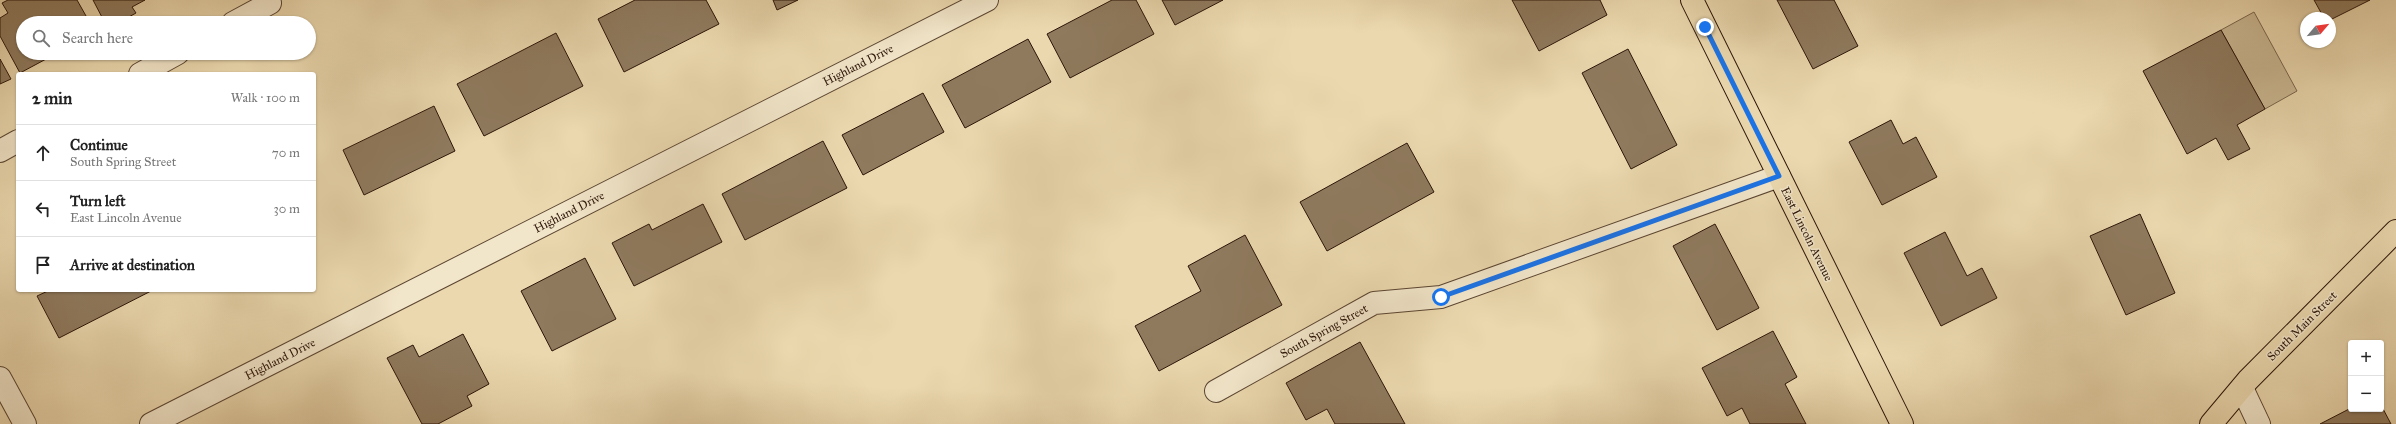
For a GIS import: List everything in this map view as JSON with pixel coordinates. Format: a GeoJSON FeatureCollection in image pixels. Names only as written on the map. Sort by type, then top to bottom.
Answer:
{"type":"FeatureCollection","features":[{"type":"Feature","properties":{"kind":"main road","name":"East Lincoln Avenue"},"geometry":{"type":"LineString","coordinates":[[1692,0],[1902,424]]}},
{"type":"Feature","properties":{"kind":"main road","name":"South Main Street"},"geometry":{"type":"LineString","coordinates":[[2211,424],[2242,388],[2396,232]]}},
{"type":"Feature","properties":{"kind":"street","name":"Highland Drive"},"geometry":{"type":"LineString","coordinates":[[151,424],[987,0]]}},
{"type":"Feature","properties":{"kind":"street"},"geometry":{"type":"LineString","coordinates":[[246,16],[270,3]]}},
{"type":"Feature","properties":{"kind":"street"},"geometry":{"type":"LineString","coordinates":[[144,72],[165,60]]}},
{"type":"Feature","properties":{"kind":"street"},"geometry":{"type":"LineString","coordinates":[[0,151],[16,142]]}},
{"type":"Feature","properties":{"kind":"street","name":"South Spring Street"},"geometry":{"type":"LineString","coordinates":[[1216,391],[1374,303],[1441,297],[1779,176]]}},
{"type":"Feature","properties":{"kind":"street"},"geometry":{"type":"LineString","coordinates":[[0,378],[25,424]]}},
{"type":"Feature","properties":{"kind":"street"},"geometry":{"type":"LineString","coordinates":[[2242,388],[2260,424]]}},
{"type":"Feature","properties":{"kind":"shaded area"},"geometry":{"type":"Polygon","coordinates":[[[2254,12],[2297,91],[2265,109],[2221,30],[2254,12]]]}},
{"type":"Feature","properties":{"kind":"building"},"geometry":{"type":"Polygon","coordinates":[[[8,0],[77,0],[86,16],[16,16],[16,60],[44,60],[19,72],[0,36],[0,18],[8,13],[2,3],[8,0]]]}},
{"type":"Feature","properties":{"kind":"building"},"geometry":{"type":"Polygon","coordinates":[[[93,0],[145,0],[132,7],[136,13],[131,16],[101,16],[93,0]]]}},
{"type":"Feature","properties":{"kind":"building"},"geometry":{"type":"Polygon","coordinates":[[[635,0],[706,0],[719,24],[624,72],[598,19],[635,0]]]}},
{"type":"Feature","properties":{"kind":"building"},"geometry":{"type":"Polygon","coordinates":[[[773,0],[798,0],[777,10],[773,0]]]}},
{"type":"Feature","properties":{"kind":"building"},"geometry":{"type":"Polygon","coordinates":[[[1112,0],[1136,0],[1154,34],[1070,78],[1047,34],[1112,0]]]}},
{"type":"Feature","properties":{"kind":"building"},"geometry":{"type":"Polygon","coordinates":[[[1162,0],[1223,0],[1175,25],[1162,0]]]}},
{"type":"Feature","properties":{"kind":"building"},"geometry":{"type":"Polygon","coordinates":[[[1512,0],[1600,0],[1607,15],[1539,51],[1512,0]]]}},
{"type":"Feature","properties":{"kind":"building"},"geometry":{"type":"Polygon","coordinates":[[[1777,0],[1834,0],[1858,46],[1813,69],[1777,0]]]}},
{"type":"Feature","properties":{"kind":"building"},"geometry":{"type":"Polygon","coordinates":[[[2314,0],[2370,0],[2336,17],[2336,12],[2321,12],[2314,0]]]}},
{"type":"Feature","properties":{"kind":"building"},"geometry":{"type":"Polygon","coordinates":[[[2221,30],[2265,109],[2237,125],[2250,149],[2228,160],[2216,138],[2187,154],[2143,71],[2221,30]]]}},
{"type":"Feature","properties":{"kind":"building"},"geometry":{"type":"Polygon","coordinates":[[[556,33],[583,86],[484,136],[457,84],[556,33]]]}},
{"type":"Feature","properties":{"kind":"building"},"geometry":{"type":"Polygon","coordinates":[[[1028,39],[1051,82],[965,128],[942,85],[1028,39]]]}},
{"type":"Feature","properties":{"kind":"building"},"geometry":{"type":"Polygon","coordinates":[[[1628,49],[1677,145],[1631,169],[1582,73],[1628,49]]]}},
{"type":"Feature","properties":{"kind":"building"},"geometry":{"type":"Polygon","coordinates":[[[0,59],[11,79],[0,84],[0,59]]]}},
{"type":"Feature","properties":{"kind":"building"},"geometry":{"type":"Polygon","coordinates":[[[923,93],[944,132],[863,175],[842,135],[923,93]]]}},
{"type":"Feature","properties":{"kind":"building"},"geometry":{"type":"Polygon","coordinates":[[[434,106],[455,151],[364,195],[343,150],[434,106]]]}},
{"type":"Feature","properties":{"kind":"building"},"geometry":{"type":"Polygon","coordinates":[[[1891,120],[1903,144],[1916,137],[1937,177],[1882,205],[1849,142],[1891,120]]]}},
{"type":"Feature","properties":{"kind":"building"},"geometry":{"type":"Polygon","coordinates":[[[823,141],[847,188],[745,240],[722,194],[823,141]]]}},
{"type":"Feature","properties":{"kind":"building"},"geometry":{"type":"Polygon","coordinates":[[[1407,143],[1434,192],[1327,251],[1300,202],[1407,143]]]}},
{"type":"Feature","properties":{"kind":"building"},"geometry":{"type":"Polygon","coordinates":[[[703,204],[722,242],[634,286],[612,243],[649,224],[652,230],[703,204]]]}},
{"type":"Feature","properties":{"kind":"building"},"geometry":{"type":"Polygon","coordinates":[[[2140,214],[2175,293],[2126,315],[2090,236],[2140,214]]]}},
{"type":"Feature","properties":{"kind":"building"},"geometry":{"type":"Polygon","coordinates":[[[1715,224],[1759,308],[1717,330],[1673,246],[1715,224]]]}},
{"type":"Feature","properties":{"kind":"building"},"geometry":{"type":"Polygon","coordinates":[[[1945,232],[1967,276],[1982,268],[1997,298],[1941,326],[1904,253],[1945,232]]]}},
{"type":"Feature","properties":{"kind":"building"},"geometry":{"type":"Polygon","coordinates":[[[1245,235],[1282,305],[1159,371],[1135,326],[1201,291],[1188,266],[1245,235]]]}},
{"type":"Feature","properties":{"kind":"building"},"geometry":{"type":"Polygon","coordinates":[[[585,258],[616,319],[552,351],[521,291],[585,258]]]}},
{"type":"Feature","properties":{"kind":"building"},"geometry":{"type":"Polygon","coordinates":[[[46,292],[149,292],[59,338],[37,296],[46,292]]]}},
{"type":"Feature","properties":{"kind":"building"},"geometry":{"type":"Polygon","coordinates":[[[1773,331],[1797,377],[1785,384],[1806,424],[1750,424],[1742,408],[1727,416],[1702,368],[1773,331]]]}},
{"type":"Feature","properties":{"kind":"building"},"geometry":{"type":"Polygon","coordinates":[[[463,334],[489,384],[467,396],[472,406],[438,424],[422,424],[387,358],[413,345],[419,357],[463,334]]]}},
{"type":"Feature","properties":{"kind":"building"},"geometry":{"type":"Polygon","coordinates":[[[1360,342],[1405,424],[1335,424],[1327,409],[1306,420],[1286,383],[1360,342]]]}},
{"type":"Feature","properties":{"kind":"building"},"geometry":{"type":"Polygon","coordinates":[[[2348,410],[2348,412],[2384,412],[2384,411],[2391,424],[2320,424],[2348,410]]]}},
{"type":"Feature","properties":{"kind":"route"},"geometry":{"type":"LineString","coordinates":[[1441,297],[1755,187],[1779,176],[1705,27]]}}]}
